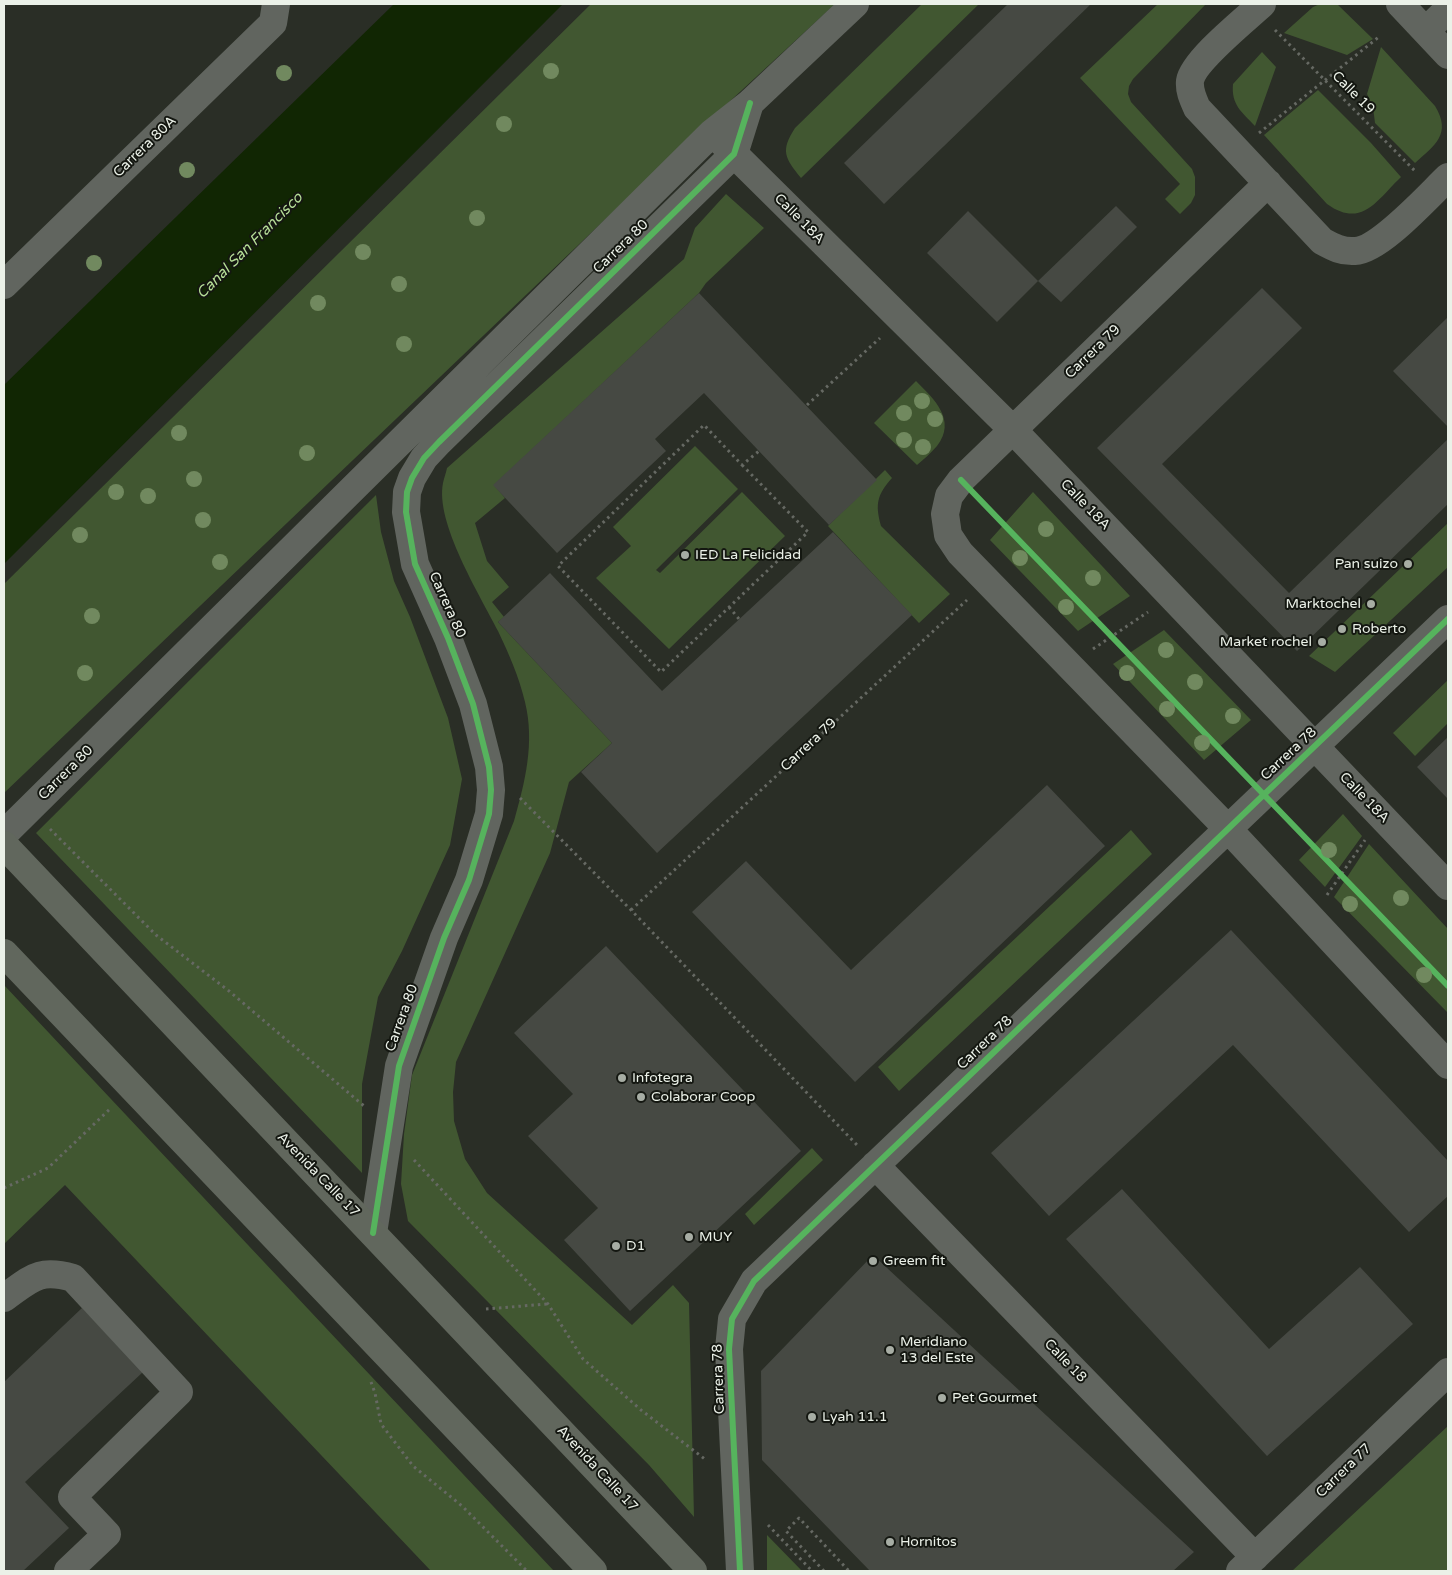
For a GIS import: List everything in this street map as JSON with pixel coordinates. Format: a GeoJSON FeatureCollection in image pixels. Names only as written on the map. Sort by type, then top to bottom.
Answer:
{"type":"FeatureCollection","features":[{"type":"Feature","properties":{"kind":"main road","name":"Avenida Calle 17"},"geometry":{"type":"LineString","coordinates":[[4,845],[693,1571]]}},
{"type":"Feature","properties":{"kind":"main road"},"geometry":{"type":"LineString","coordinates":[[4,953],[593,1571]]}},
{"type":"Feature","properties":{"kind":"street","name":"Carrera 80A"},"geometry":{"type":"LineString","coordinates":[[4,285],[273,23],[276,4]]}},
{"type":"Feature","properties":{"kind":"street","name":"Carrera 80"},"geometry":{"type":"LineString","coordinates":[[4,834],[712,133],[750,103],[854,4]]}},
{"type":"Feature","properties":{"kind":"street"},"geometry":{"type":"LineString","coordinates":[[1400,4],[1448,55]]}},
{"type":"Feature","properties":{"kind":"street"},"geometry":{"type":"LineString","coordinates":[[1426,31],[1448,10]]}},
{"type":"Feature","properties":{"kind":"street"},"geometry":{"type":"LineString","coordinates":[[1265,14],[1207,56],[1196,68],[1190,80],[1190,93],[1197,108],[1322,241],[1339,250],[1357,251],[1369,247],[1385,237],[1448,177]]}},
{"type":"Feature","properties":{"kind":"street","name":"Carrera 80"},"geometry":{"type":"LineString","coordinates":[[373,1232],[398,1066],[444,938],[469,880],[489,814],[491,790],[489,767],[473,704],[448,638],[415,564],[406,512],[406,492],[424,458],[439,442],[734,154],[750,103]]}},
{"type":"Feature","properties":{"kind":"street","name":"Calle 18A"},"geometry":{"type":"LineString","coordinates":[[712,133],[1013,430],[1448,886]]}},
{"type":"Feature","properties":{"kind":"street","name":"Carrera 79"},"geometry":{"type":"LineString","coordinates":[[987,580],[960,552],[948,535],[945,514],[949,496],[961,480],[1268,183]]}},
{"type":"Feature","properties":{"kind":"street"},"geometry":{"type":"LineString","coordinates":[[987,580],[1228,829],[1448,1065]]}},
{"type":"Feature","properties":{"kind":"street","name":"Carrera 78"},"geometry":{"type":"LineString","coordinates":[[740,1571],[729,1349],[732,1318],[743,1297],[760,1274],[866,1155],[1228,829],[1448,619]]}},
{"type":"Feature","properties":{"kind":"street","name":"Calle 18"},"geometry":{"type":"LineString","coordinates":[[866,1155],[1248,1564]]}},
{"type":"Feature","properties":{"kind":"street"},"geometry":{"type":"LineString","coordinates":[[4,1298],[35,1275],[57,1273],[73,1278],[179,1392],[72,1497],[107,1534],[68,1571]]}},
{"type":"Feature","properties":{"kind":"street","name":"Carrera 77"},"geometry":{"type":"LineString","coordinates":[[1248,1564],[1448,1372]]}},
{"type":"Feature","properties":{"kind":"path"},"geometry":{"type":"LineString","coordinates":[[1253,138],[1380,36]]}},
{"type":"Feature","properties":{"kind":"path"},"geometry":{"type":"LineString","coordinates":[[806,405],[884,334]]}},
{"type":"Feature","properties":{"kind":"path"},"geometry":{"type":"LineString","coordinates":[[704,425],[742,464],[808,532],[661,672],[558,566],[704,425]]}},
{"type":"Feature","properties":{"kind":"path"},"geometry":{"type":"LineString","coordinates":[[742,464],[759,451]]}},
{"type":"Feature","properties":{"kind":"path"},"geometry":{"type":"LineString","coordinates":[[729,607],[739,619]]}},
{"type":"Feature","properties":{"kind":"path"},"geometry":{"type":"LineString","coordinates":[[1088,652],[1152,609]]}},
{"type":"Feature","properties":{"kind":"path"},"geometry":{"type":"LineString","coordinates":[[1106,631],[1117,642]]}},
{"type":"Feature","properties":{"kind":"path"},"geometry":{"type":"LineString","coordinates":[[489,767],[632,910],[866,1155]]}},
{"type":"Feature","properties":{"kind":"path"},"geometry":{"type":"LineString","coordinates":[[30,809],[156,935],[229,991],[359,1101],[548,1304],[583,1359],[641,1410],[736,1484]]}},
{"type":"Feature","properties":{"kind":"path"},"geometry":{"type":"LineString","coordinates":[[1324,900],[1368,835]]}},
{"type":"Feature","properties":{"kind":"path"},"geometry":{"type":"LineString","coordinates":[[4,1188],[48,1168],[111,1108]]}},
{"type":"Feature","properties":{"kind":"path"},"geometry":{"type":"LineString","coordinates":[[448,1313],[548,1304]]}},
{"type":"Feature","properties":{"kind":"path"},"geometry":{"type":"LineString","coordinates":[[371,1381],[381,1424],[412,1466],[462,1506],[527,1571]]}},
{"type":"Feature","properties":{"kind":"path"},"geometry":{"type":"LineString","coordinates":[[824,1571],[786,1531],[799,1518],[849,1571]]}},
{"type":"Feature","properties":{"kind":"path"},"geometry":{"type":"LineString","coordinates":[[766,1523],[812,1571]]}},
{"type":"Feature","properties":{"kind":"shaded area"},"geometry":{"type":"Polygon","coordinates":[[[591,4],[835,4],[702,127],[4,793],[4,584],[591,4]]]}},
{"type":"Feature","properties":{"kind":"shaded area"},"geometry":{"type":"Polygon","coordinates":[[[922,4],[979,4],[801,178],[791,165],[786,154],[787,143],[795,128],[922,4]]]}},
{"type":"Feature","properties":{"kind":"shaded area"},"geometry":{"type":"Polygon","coordinates":[[[1158,4],[1206,4],[1133,79],[1129,86],[1128,94],[1131,102],[1192,169],[1195,177],[1195,195],[1191,203],[1180,214],[1165,199],[1180,184],[1080,78],[1158,4]]]}},
{"type":"Feature","properties":{"kind":"shaded area"},"geometry":{"type":"Polygon","coordinates":[[[1320,4],[1337,4],[1373,39],[1347,55],[1284,33],[1313,7],[1320,4]]]}},
{"type":"Feature","properties":{"kind":"shaded area"},"geometry":{"type":"Polygon","coordinates":[[[1381,47],[1435,106],[1440,116],[1442,124],[1439,138],[1415,163],[1375,123],[1373,107],[1367,94],[1381,47]]]}},
{"type":"Feature","properties":{"kind":"shaded area"},"geometry":{"type":"Polygon","coordinates":[[[1262,52],[1276,67],[1255,126],[1238,108],[1234,97],[1233,84],[1262,52]]]}},
{"type":"Feature","properties":{"kind":"shaded area"},"geometry":{"type":"Polygon","coordinates":[[[1318,90],[1371,143],[1401,177],[1376,202],[1359,213],[1350,214],[1339,211],[1327,204],[1264,135],[1318,90]]]}},
{"type":"Feature","properties":{"kind":"shaded area"},"geometry":{"type":"Polygon","coordinates":[[[726,194],[764,228],[706,283],[699,293],[494,485],[505,498],[475,523],[487,561],[509,587],[492,602],[504,617],[498,622],[612,743],[569,782],[550,853],[456,1062],[453,1092],[454,1121],[465,1159],[487,1193],[632,1325],[673,1285],[689,1303],[694,1517],[649,1465],[408,1221],[401,1184],[404,1134],[412,1075],[514,821],[522,792],[529,747],[528,717],[517,675],[498,631],[461,558],[446,518],[442,499],[443,483],[447,468],[684,259],[695,228],[726,194]]]}},
{"type":"Feature","properties":{"kind":"shaded area"},"geometry":{"type":"Polygon","coordinates":[[[916,381],[941,410],[945,427],[943,436],[937,446],[917,465],[874,423],[916,381]]]}},
{"type":"Feature","properties":{"kind":"shaded area"},"geometry":{"type":"Polygon","coordinates":[[[695,446],[738,489],[656,570],[660,573],[742,492],[785,536],[669,649],[596,578],[631,546],[613,527],[695,446]]]}},
{"type":"Feature","properties":{"kind":"shaded area"},"geometry":{"type":"Polygon","coordinates":[[[885,470],[892,478],[880,495],[878,512],[881,526],[950,594],[919,623],[828,526],[885,470]]]}},
{"type":"Feature","properties":{"kind":"shaded area"},"geometry":{"type":"Polygon","coordinates":[[[1033,492],[1130,596],[1078,631],[990,540],[1033,492]]]}},
{"type":"Feature","properties":{"kind":"shaded area"},"geometry":{"type":"Polygon","coordinates":[[[376,495],[381,532],[394,581],[410,617],[448,718],[462,779],[450,845],[402,951],[378,997],[362,1084],[362,1173],[36,833],[376,495]]]}},
{"type":"Feature","properties":{"kind":"shaded area"},"geometry":{"type":"Polygon","coordinates":[[[1448,523],[1448,567],[1335,672],[1309,656],[1448,523]]]}},
{"type":"Feature","properties":{"kind":"shaded area"},"geometry":{"type":"Polygon","coordinates":[[[1164,630],[1251,720],[1204,760],[1113,664],[1164,630]]]}},
{"type":"Feature","properties":{"kind":"shaded area"},"geometry":{"type":"Polygon","coordinates":[[[1448,680],[1448,723],[1415,756],[1393,733],[1448,680]]]}},
{"type":"Feature","properties":{"kind":"shaded area"},"geometry":{"type":"Polygon","coordinates":[[[1343,814],[1362,836],[1325,887],[1299,860],[1343,814]]]}},
{"type":"Feature","properties":{"kind":"shaded area"},"geometry":{"type":"Polygon","coordinates":[[[1131,830],[1152,854],[899,1091],[878,1067],[1131,830]]]}},
{"type":"Feature","properties":{"kind":"shaded area"},"geometry":{"type":"Polygon","coordinates":[[[1369,844],[1448,929],[1447,1012],[1334,897],[1369,844]]]}},
{"type":"Feature","properties":{"kind":"shaded area"},"geometry":{"type":"Polygon","coordinates":[[[4,985],[554,1571],[431,1571],[65,1185],[4,1244],[4,985]]]}},
{"type":"Feature","properties":{"kind":"shaded area"},"geometry":{"type":"Polygon","coordinates":[[[812,1148],[823,1160],[754,1225],[745,1214],[812,1148]]]}},
{"type":"Feature","properties":{"kind":"shaded area"},"geometry":{"type":"Polygon","coordinates":[[[1448,1426],[1448,1571],[1292,1571],[1448,1426]]]}},
{"type":"Feature","properties":{"kind":"shaded area"},"geometry":{"type":"Polygon","coordinates":[[[767,1535],[802,1571],[767,1571],[767,1535]]]}},
{"type":"Feature","properties":{"kind":"water","name":"Canal San Francisco"},"geometry":{"type":"Polygon","coordinates":[[[394,4],[563,4],[4,564],[4,385],[394,4]]]}},
{"type":"Feature","properties":{"kind":"building"},"geometry":{"type":"Polygon","coordinates":[[[1008,4],[1091,4],[884,204],[844,163],[1008,4]]]}},
{"type":"Feature","properties":{"kind":"building"},"geometry":{"type":"Polygon","coordinates":[[[1116,206],[1137,227],[1061,302],[1038,281],[1116,206]]]}},
{"type":"Feature","properties":{"kind":"building"},"geometry":{"type":"Polygon","coordinates":[[[968,211],[1038,281],[997,322],[927,253],[968,211]]]}},
{"type":"Feature","properties":{"kind":"building"},"geometry":{"type":"Polygon","coordinates":[[[1262,288],[1302,328],[1162,464],[1289,593],[1448,439],[1448,504],[1297,651],[1097,448],[1262,288]]]}},
{"type":"Feature","properties":{"kind":"building"},"geometry":{"type":"Polygon","coordinates":[[[699,293],[877,480],[829,525],[704,393],[655,439],[666,451],[557,553],[493,485],[699,293]]]}},
{"type":"Feature","properties":{"kind":"building"},"geometry":{"type":"Polygon","coordinates":[[[1448,317],[1448,427],[1393,371],[1448,317]]]}},
{"type":"Feature","properties":{"kind":"building"},"geometry":{"type":"Polygon","coordinates":[[[833,532],[912,615],[657,853],[581,772],[612,743],[498,622],[550,573],[662,691],[833,532]]]}},
{"type":"Feature","properties":{"kind":"building"},"geometry":{"type":"Polygon","coordinates":[[[1448,737],[1448,799],[1417,767],[1448,737]]]}},
{"type":"Feature","properties":{"kind":"building"},"geometry":{"type":"Polygon","coordinates":[[[1047,785],[1105,846],[855,1082],[692,912],[746,861],[851,970],[1047,785]]]}},
{"type":"Feature","properties":{"kind":"building"},"geometry":{"type":"Polygon","coordinates":[[[1231,930],[1448,1161],[1448,1196],[1409,1232],[1233,1045],[1049,1216],[991,1153],[1231,930]]]}},
{"type":"Feature","properties":{"kind":"building"},"geometry":{"type":"Polygon","coordinates":[[[606,946],[801,1151],[630,1311],[564,1240],[598,1208],[528,1136],[573,1094],[514,1033],[606,946]]]}},
{"type":"Feature","properties":{"kind":"building"},"geometry":{"type":"Polygon","coordinates":[[[1122,1189],[1269,1349],[1360,1267],[1413,1324],[1267,1456],[1066,1239],[1122,1189]]]}},
{"type":"Feature","properties":{"kind":"building"},"geometry":{"type":"Polygon","coordinates":[[[873,1255],[1194,1552],[1173,1571],[870,1571],[762,1460],[761,1371],[873,1255]]]}},
{"type":"Feature","properties":{"kind":"building"},"geometry":{"type":"Polygon","coordinates":[[[82,1308],[143,1372],[25,1482],[69,1528],[23,1571],[4,1571],[4,1382],[82,1308]]]}},
{"type":"Feature","properties":{"kind":"cycle path"},"geometry":{"type":"LineString","coordinates":[[373,1233],[399,1066],[444,938],[469,880],[489,814],[491,790],[489,767],[473,704],[448,638],[415,564],[406,512],[407,492],[412,478],[424,458],[439,442],[734,154],[750,103]]}},
{"type":"Feature","properties":{"kind":"cycle path"},"geometry":{"type":"LineString","coordinates":[[961,480],[1448,986]]}},
{"type":"Feature","properties":{"kind":"cycle path"},"geometry":{"type":"LineString","coordinates":[[740,1571],[729,1349],[732,1319],[754,1281],[1448,619]]}},
{"type":"Feature","properties":{"kind":"place","name":"IED La Felicidad"},"geometry":{"type":"Point","coordinates":[685,555]}},
{"type":"Feature","properties":{"kind":"place","name":"Pan suizo"},"geometry":{"type":"Point","coordinates":[1408,564]}},
{"type":"Feature","properties":{"kind":"place","name":"Marktochel"},"geometry":{"type":"Point","coordinates":[1371,604]}},
{"type":"Feature","properties":{"kind":"place","name":"Roberto"},"geometry":{"type":"Point","coordinates":[1342,629]}},
{"type":"Feature","properties":{"kind":"place","name":"Market rochel"},"geometry":{"type":"Point","coordinates":[1322,642]}},
{"type":"Feature","properties":{"kind":"place","name":"Infotegra"},"geometry":{"type":"Point","coordinates":[622,1078]}},
{"type":"Feature","properties":{"kind":"place","name":"Colaborar Coop"},"geometry":{"type":"Point","coordinates":[641,1097]}},
{"type":"Feature","properties":{"kind":"place","name":"MUY"},"geometry":{"type":"Point","coordinates":[689,1237]}},
{"type":"Feature","properties":{"kind":"place","name":"D1"},"geometry":{"type":"Point","coordinates":[616,1246]}},
{"type":"Feature","properties":{"kind":"place","name":"Greem fit"},"geometry":{"type":"Point","coordinates":[873,1261]}},
{"type":"Feature","properties":{"kind":"place","name":"Meridiano 13 del Este"},"geometry":{"type":"Point","coordinates":[890,1350]}},
{"type":"Feature","properties":{"kind":"place","name":"Pet Gourmet"},"geometry":{"type":"Point","coordinates":[942,1398]}},
{"type":"Feature","properties":{"kind":"place","name":"Lyah 11.1"},"geometry":{"type":"Point","coordinates":[812,1417]}},
{"type":"Feature","properties":{"kind":"place","name":"Hornitos"},"geometry":{"type":"Point","coordinates":[890,1542]}}]}
